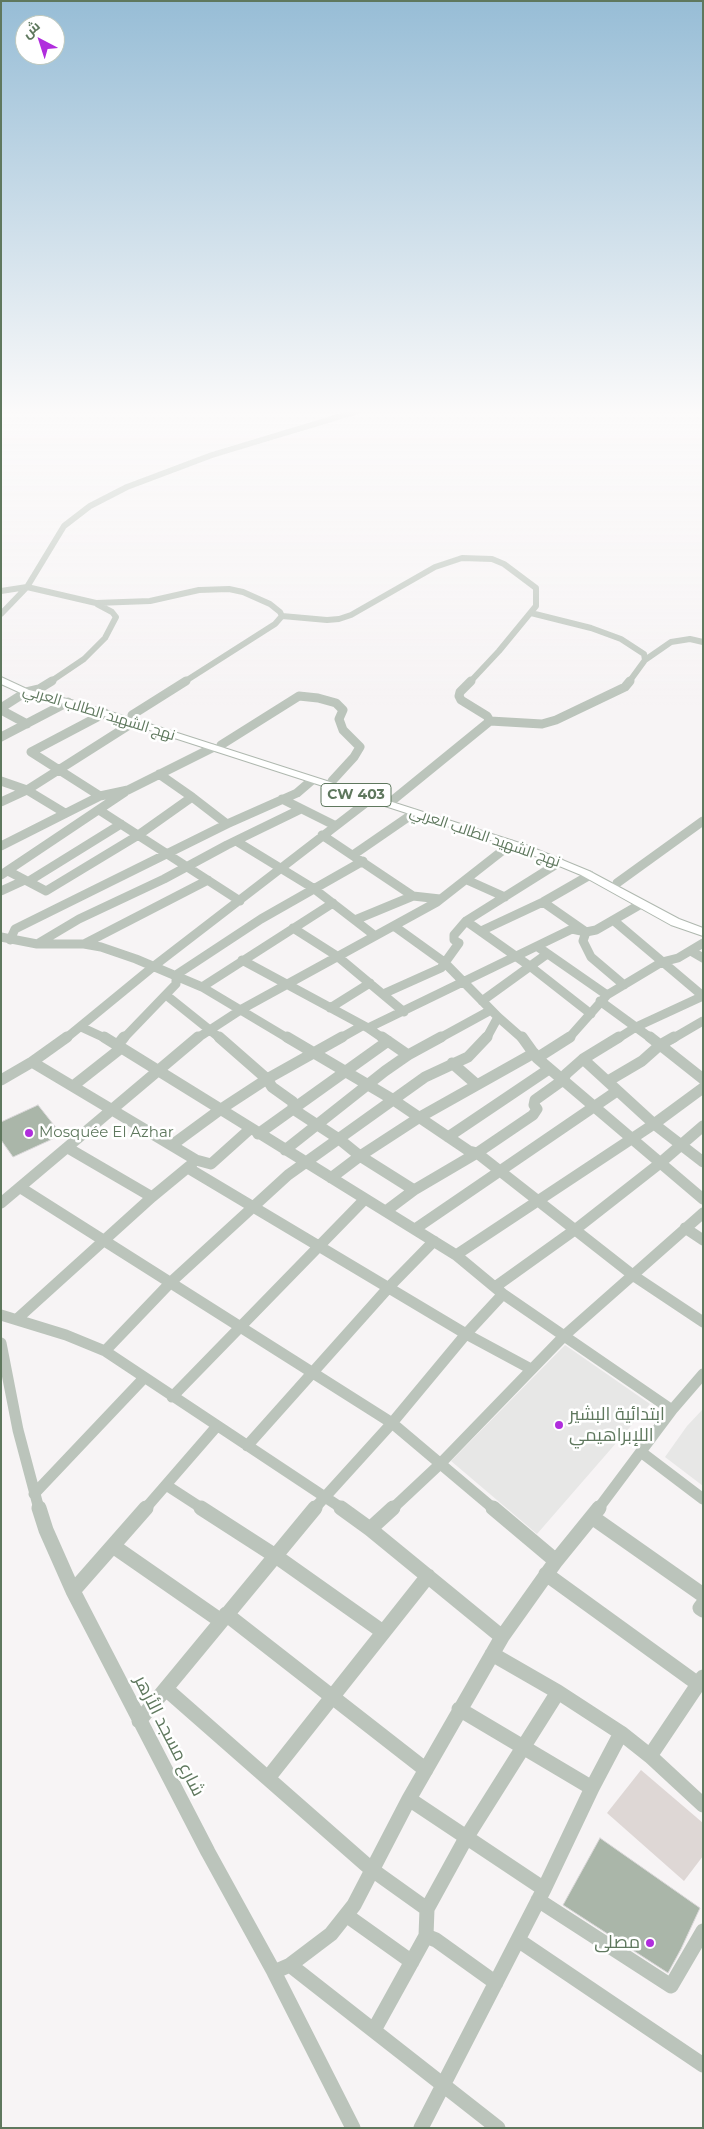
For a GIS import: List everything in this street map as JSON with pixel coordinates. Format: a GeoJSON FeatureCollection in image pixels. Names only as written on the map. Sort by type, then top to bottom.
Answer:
{"type":"FeatureCollection","features":[{"type":"Feature","properties":{"kind":"main road","name":"نهج الشهيد الطالب العربي"},"geometry":{"type":"LineString","coordinates":[[2,679],[133,719],[312,781],[373,797],[393,800],[452,817],[544,849],[681,917],[703,925]]}},
{"type":"Feature","properties":{"kind":"main road","name":"نهج الشهيد الطالب العربي"},"geometry":{"type":"LineString","coordinates":[[2,679],[26,692],[133,719]]}},
{"type":"Feature","properties":{"kind":"main road","name":"نهج الشهيد الطالب العربي"},"geometry":{"type":"LineString","coordinates":[[216,747],[332,781],[414,813],[560,862],[590,875],[675,922],[703,932]]}},
{"type":"Feature","properties":{"kind":"street"},"geometry":{"type":"LineString","coordinates":[[1,614],[27,587],[64,526],[84,510]]}},
{"type":"Feature","properties":{"kind":"street"},"geometry":{"type":"LineString","coordinates":[[282,616],[327,620],[339,619],[351,615],[435,566],[462,558],[492,559],[504,564],[536,588],[536,606],[500,650],[460,692],[461,700],[488,716],[490,721]]}},
{"type":"Feature","properties":{"kind":"street"},"geometry":{"type":"LineString","coordinates":[[1,591],[27,587],[96,603],[150,601],[199,590],[229,589],[242,592],[270,604],[282,616]]}},
{"type":"Feature","properties":{"kind":"street"},"geometry":{"type":"LineString","coordinates":[[27,724],[1,709],[26,692],[39,689],[84,658],[105,638],[113,626],[116,617],[112,612],[96,603]]}},
{"type":"Feature","properties":{"kind":"street"},"geometry":{"type":"LineString","coordinates":[[531,613],[591,628],[621,639],[644,654],[645,660]]}},
{"type":"Feature","properties":{"kind":"street"},"geometry":{"type":"LineString","coordinates":[[1,802],[27,790],[60,769],[275,624],[282,616]]}},
{"type":"Feature","properties":{"kind":"street"},"geometry":{"type":"LineString","coordinates":[[393,800],[490,721],[542,724],[556,720],[625,687],[645,660],[672,642],[690,639],[703,642]]}},
{"type":"Feature","properties":{"kind":"street"},"geometry":{"type":"LineString","coordinates":[[5,873],[128,790],[216,747],[299,696],[318,698],[336,703],[343,710],[339,719],[344,730],[360,747],[354,758],[332,781]]}},
{"type":"Feature","properties":{"kind":"street"},"geometry":{"type":"LineString","coordinates":[[1,737],[68,702]]}},
{"type":"Feature","properties":{"kind":"street"},"geometry":{"type":"LineString","coordinates":[[100,796],[31,752],[106,713]]}},
{"type":"Feature","properties":{"kind":"street"},"geometry":{"type":"LineString","coordinates":[[159,774],[227,824]]}},
{"type":"Feature","properties":{"kind":"street"},"geometry":{"type":"LineString","coordinates":[[1,781],[27,790],[65,813]]}},
{"type":"Feature","properties":{"kind":"street"},"geometry":{"type":"LineString","coordinates":[[4,940],[15,929],[227,824],[297,793],[312,781]]}},
{"type":"Feature","properties":{"kind":"street"},"geometry":{"type":"LineString","coordinates":[[1,846],[100,796],[128,790]]}},
{"type":"Feature","properties":{"kind":"street"},"geometry":{"type":"LineString","coordinates":[[5,873],[27,880],[46,890],[137,836],[192,797]]}},
{"type":"Feature","properties":{"kind":"street"},"geometry":{"type":"LineString","coordinates":[[1,1080],[32,1062],[81,1027],[154,966],[283,868],[334,825],[373,797]]}},
{"type":"Feature","properties":{"kind":"street"},"geometry":{"type":"LineString","coordinates":[[282,799],[334,825]]}},
{"type":"Feature","properties":{"kind":"street"},"geometry":{"type":"LineString","coordinates":[[36,944],[79,919],[188,867],[236,840],[301,809]]}},
{"type":"Feature","properties":{"kind":"street"},"geometry":{"type":"LineString","coordinates":[[99,810],[240,901]]}},
{"type":"Feature","properties":{"kind":"street"},"geometry":{"type":"LineString","coordinates":[[353,855],[414,813]]}},
{"type":"Feature","properties":{"kind":"street"},"geometry":{"type":"LineString","coordinates":[[616,884],[703,821]]}},
{"type":"Feature","properties":{"kind":"street"},"geometry":{"type":"LineString","coordinates":[[1,891],[60,864],[121,824]]}},
{"type":"Feature","properties":{"kind":"street"},"geometry":{"type":"LineString","coordinates":[[322,835],[413,896]]}},
{"type":"Feature","properties":{"kind":"street"},"geometry":{"type":"LineString","coordinates":[[236,840],[313,888],[374,935]]}},
{"type":"Feature","properties":{"kind":"street"},"geometry":{"type":"LineString","coordinates":[[1,1202],[21,1188],[157,1070],[198,1037],[374,935],[419,914],[467,880],[511,844]]}},
{"type":"Feature","properties":{"kind":"street"},"geometry":{"type":"LineString","coordinates":[[176,975],[223,942],[313,888],[363,861]]}},
{"type":"Feature","properties":{"kind":"street"},"geometry":{"type":"LineString","coordinates":[[383,994],[441,968],[459,944],[454,940],[454,935],[466,921],[560,862]]}},
{"type":"Feature","properties":{"kind":"street"},"geometry":{"type":"LineString","coordinates":[[481,931],[543,902],[590,875]]}},
{"type":"Feature","properties":{"kind":"street"},"geometry":{"type":"LineString","coordinates":[[84,944],[208,880]]}},
{"type":"Feature","properties":{"kind":"street"},"geometry":{"type":"LineString","coordinates":[[467,880],[505,897]]}},
{"type":"Feature","properties":{"kind":"street"},"geometry":{"type":"LineString","coordinates":[[1,882],[11,886]]}},
{"type":"Feature","properties":{"kind":"street"},"geometry":{"type":"LineString","coordinates":[[355,920],[413,896],[440,898]]}},
{"type":"Feature","properties":{"kind":"street"},"geometry":{"type":"LineString","coordinates":[[543,902],[586,932]]}},
{"type":"Feature","properties":{"kind":"street"},"geometry":{"type":"LineString","coordinates":[[202,986],[333,903]]}},
{"type":"Feature","properties":{"kind":"street"},"geometry":{"type":"LineString","coordinates":[[172,1145],[220,1109],[267,1079],[365,1027],[404,1012],[572,930],[586,932],[596,930],[641,904]]}},
{"type":"Feature","properties":{"kind":"street"},"geometry":{"type":"LineString","coordinates":[[62,906],[79,919]]}},
{"type":"Feature","properties":{"kind":"street"},"geometry":{"type":"LineString","coordinates":[[386,1211],[414,1190],[478,1153],[533,1115],[537,1109],[534,1105],[535,1100],[563,1080],[566,1074],[583,1059],[636,1027],[703,996],[613,920]]}},
{"type":"Feature","properties":{"kind":"street"},"geometry":{"type":"LineString","coordinates":[[466,921],[531,967],[591,1014]]}},
{"type":"Feature","properties":{"kind":"street"},"geometry":{"type":"LineString","coordinates":[[394,926],[444,962],[482,1001],[521,1036],[536,1056],[549,1069],[703,1200]]}},
{"type":"Feature","properties":{"kind":"street"},"geometry":{"type":"LineString","coordinates":[[293,928],[337,956],[404,1012]]}},
{"type":"Feature","properties":{"kind":"street"},"geometry":{"type":"LineString","coordinates":[[586,932],[583,941],[591,956],[624,985]]}},
{"type":"Feature","properties":{"kind":"street"},"geometry":{"type":"LineString","coordinates":[[4,940],[36,944],[84,944],[115,952],[202,986],[392,1099],[469,1151],[478,1153],[634,1276],[703,1322]]}},
{"type":"Feature","properties":{"kind":"street"},"geometry":{"type":"LineString","coordinates":[[331,1178],[360,1156],[420,1117],[476,1084],[536,1056],[572,1036],[603,998],[662,962],[678,958],[703,943]]}},
{"type":"Feature","properties":{"kind":"street"},"geometry":{"type":"LineString","coordinates":[[538,947],[703,1079]]}},
{"type":"Feature","properties":{"kind":"street"},"geometry":{"type":"LineString","coordinates":[[691,951],[703,958]]}},
{"type":"Feature","properties":{"kind":"street"},"geometry":{"type":"LineString","coordinates":[[482,1001],[547,954]]}},
{"type":"Feature","properties":{"kind":"street"},"geometry":{"type":"LineString","coordinates":[[242,960],[365,1027],[408,1055]]}},
{"type":"Feature","properties":{"kind":"street"},"geometry":{"type":"LineString","coordinates":[[120,1048],[120,1042],[176,984],[176,975]]}},
{"type":"Feature","properties":{"kind":"street"},"geometry":{"type":"LineString","coordinates":[[330,1008],[370,983]]}},
{"type":"Feature","properties":{"kind":"street"},"geometry":{"type":"LineString","coordinates":[[166,995],[211,1030],[267,1079],[272,1087],[293,1102],[292,1109]]}},
{"type":"Feature","properties":{"kind":"street"},"geometry":{"type":"LineString","coordinates":[[285,1150],[367,1084],[408,1055],[495,1013]]}},
{"type":"Feature","properties":{"kind":"street"},"geometry":{"type":"LineString","coordinates":[[105,1350],[171,1282],[288,1175],[425,1077],[468,1057],[487,1038],[495,1013]]}},
{"type":"Feature","properties":{"kind":"street"},"geometry":{"type":"LineString","coordinates":[[608,1082],[642,1061],[660,1044],[703,1021]]}},
{"type":"Feature","properties":{"kind":"street"},"geometry":{"type":"LineString","coordinates":[[81,1027],[106,1038],[456,1255],[499,1291],[672,1410]]}},
{"type":"Feature","properties":{"kind":"street"},"geometry":{"type":"LineString","coordinates":[[17,1319],[152,1197],[192,1164],[211,1164],[254,1131],[292,1109],[388,1041]]}},
{"type":"Feature","properties":{"kind":"street"},"geometry":{"type":"LineString","coordinates":[[73,1086],[120,1048]]}},
{"type":"Feature","properties":{"kind":"street"},"geometry":{"type":"LineString","coordinates":[[583,1059],[654,1124],[703,1162]]}},
{"type":"Feature","properties":{"kind":"street"},"geometry":{"type":"LineString","coordinates":[[32,1062],[172,1145],[192,1164],[252,1206],[466,1334],[531,1369]]}},
{"type":"Feature","properties":{"kind":"street"},"geometry":{"type":"LineString","coordinates":[[452,1063],[476,1084]]}},
{"type":"Feature","properties":{"kind":"street"},"geometry":{"type":"LineString","coordinates":[[448,1137],[549,1069]]}},
{"type":"Feature","properties":{"kind":"street"},"geometry":{"type":"LineString","coordinates":[[456,1255],[654,1124],[703,1088]]}},
{"type":"Feature","properties":{"kind":"street"},"geometry":{"type":"LineString","coordinates":[[415,1229],[617,1091]]}},
{"type":"Feature","properties":{"kind":"street"},"geometry":{"type":"LineString","coordinates":[[292,1109],[339,1139],[360,1156],[414,1190]]}},
{"type":"Feature","properties":{"kind":"street"},"geometry":{"type":"LineString","coordinates":[[139,1721],[326,1496],[392,1423],[499,1291],[659,1164],[703,1126]]}},
{"type":"Feature","properties":{"kind":"street"},"geometry":{"type":"LineString","coordinates":[[68,1148],[152,1197]]}},
{"type":"Feature","properties":{"kind":"street"},"geometry":{"type":"LineString","coordinates":[[21,1188],[392,1423],[556,1561]]}},
{"type":"Feature","properties":{"kind":"street"},"geometry":{"type":"LineString","coordinates":[[172,1397],[238,1327],[365,1199]]}},
{"type":"Feature","properties":{"kind":"street"},"geometry":{"type":"LineString","coordinates":[[370,1528],[440,1464],[565,1335],[703,1213]]}},
{"type":"Feature","properties":{"kind":"street"},"geometry":{"type":"LineString","coordinates":[[685,1228],[703,1240]]}},
{"type":"Feature","properties":{"kind":"street"},"geometry":{"type":"LineString","coordinates":[[247,1446],[389,1287],[434,1241]]}},
{"type":"Feature","properties":{"kind":"street"},"geometry":{"type":"LineString","coordinates":[[1,1316],[17,1319],[66,1335],[105,1350],[172,1397],[326,1496],[370,1528],[502,1637]]}},
{"type":"Feature","properties":{"kind":"street","name":"شارع مسجد الأزهر"},"geometry":{"type":"LineString","coordinates":[[1,1343],[18,1430],[34,1494],[46,1530],[73,1591],[139,1721],[274,1972],[353,2128]]}},
{"type":"Feature","properties":{"kind":"street"},"geometry":{"type":"LineString","coordinates":[[274,1972],[290,1965],[331,1934],[354,1905],[409,1799],[502,1637],[546,1574],[592,1517],[672,1410],[703,1374]]}},
{"type":"Feature","properties":{"kind":"street"},"geometry":{"type":"LineString","coordinates":[[34,1494],[144,1378]]}},
{"type":"Feature","properties":{"kind":"street"},"geometry":{"type":"LineString","coordinates":[[73,1591],[217,1426]]}},
{"type":"Feature","properties":{"kind":"street"},"geometry":{"type":"LineString","coordinates":[[641,1452],[703,1499]]}},
{"type":"Feature","properties":{"kind":"street"},"geometry":{"type":"LineString","coordinates":[[166,1485],[277,1557],[384,1632]]}},
{"type":"Feature","properties":{"kind":"street"},"geometry":{"type":"LineString","coordinates":[[592,1517],[703,1595]]}},
{"type":"Feature","properties":{"kind":"street"},"geometry":{"type":"LineString","coordinates":[[113,1546],[223,1618],[332,1697],[426,1770]]}},
{"type":"Feature","properties":{"kind":"street"},"geometry":{"type":"LineString","coordinates":[[546,1574],[700,1680],[650,1756]]}},
{"type":"Feature","properties":{"kind":"street"},"geometry":{"type":"LineString","coordinates":[[268,1778],[428,1576]]}},
{"type":"Feature","properties":{"kind":"street"},"geometry":{"type":"LineString","coordinates":[[703,1604],[700,1608],[703,1610]]}},
{"type":"Feature","properties":{"kind":"street"},"geometry":{"type":"LineString","coordinates":[[492,1654],[558,1692],[621,1733],[650,1756],[703,1805]]}},
{"type":"Feature","properties":{"kind":"street"},"geometry":{"type":"LineString","coordinates":[[166,1689],[371,1869],[427,1909]]}},
{"type":"Feature","properties":{"kind":"street"},"geometry":{"type":"LineString","coordinates":[[374,2030],[426,1936],[427,1909],[466,1838],[525,1748],[558,1692]]}},
{"type":"Feature","properties":{"kind":"street"},"geometry":{"type":"LineString","coordinates":[[459,1710],[592,1788]]}},
{"type":"Feature","properties":{"kind":"street"},"geometry":{"type":"LineString","coordinates":[[421,2128],[541,1895],[592,1788],[621,1733]]}},
{"type":"Feature","properties":{"kind":"street"},"geometry":{"type":"LineString","coordinates":[[409,1799],[671,1986],[703,1932]]}},
{"type":"Feature","properties":{"kind":"street"},"geometry":{"type":"LineString","coordinates":[[346,1915],[412,1962]]}},
{"type":"Feature","properties":{"kind":"street"},"geometry":{"type":"LineString","coordinates":[[426,1936],[436,1940],[496,1982]]}},
{"type":"Feature","properties":{"kind":"street"},"geometry":{"type":"LineString","coordinates":[[518,1940],[703,2065]]}},
{"type":"Feature","properties":{"kind":"street"},"geometry":{"type":"LineString","coordinates":[[290,1965],[498,2128]]}},
{"type":"Feature","properties":{"kind":"shaded area","name":"ابتدائية البشير اللإبراهيمي"},"geometry":{"type":"Polygon","coordinates":[[[565,1345],[650,1404],[537,1534],[451,1461],[565,1345]]]}},
{"type":"Feature","properties":{"kind":"shaded area"},"geometry":{"type":"Polygon","coordinates":[[[703,1409],[703,1486],[665,1457],[687,1426],[703,1409]]]}},
{"type":"Feature","properties":{"kind":"shaded area"},"geometry":{"type":"Polygon","coordinates":[[[641,1770],[703,1823],[703,1856],[684,1881],[607,1813],[641,1770]]]}},
{"type":"Feature","properties":{"kind":"building","name":"Mosquée El Azhar"},"geometry":{"type":"Polygon","coordinates":[[[38,1105],[57,1129],[54,1130],[59,1136],[13,1157],[1,1140],[1,1122],[38,1105]]]}},
{"type":"Feature","properties":{"kind":"building","name":"مصلى"},"geometry":{"type":"Polygon","coordinates":[[[600,1838],[700,1908],[668,1973],[563,1905],[600,1838]]]}},
{"type":"Feature","properties":{"kind":"place","name":"Mosquée El Azhar"},"geometry":{"type":"Point","coordinates":[29,1133]}},
{"type":"Feature","properties":{"kind":"place","name":"ابتدائية البشير اللإبراهيمي"},"geometry":{"type":"Point","coordinates":[559,1425]}},
{"type":"Feature","properties":{"kind":"place","name":"مصلى"},"geometry":{"type":"Point","coordinates":[650,1943]}}]}
